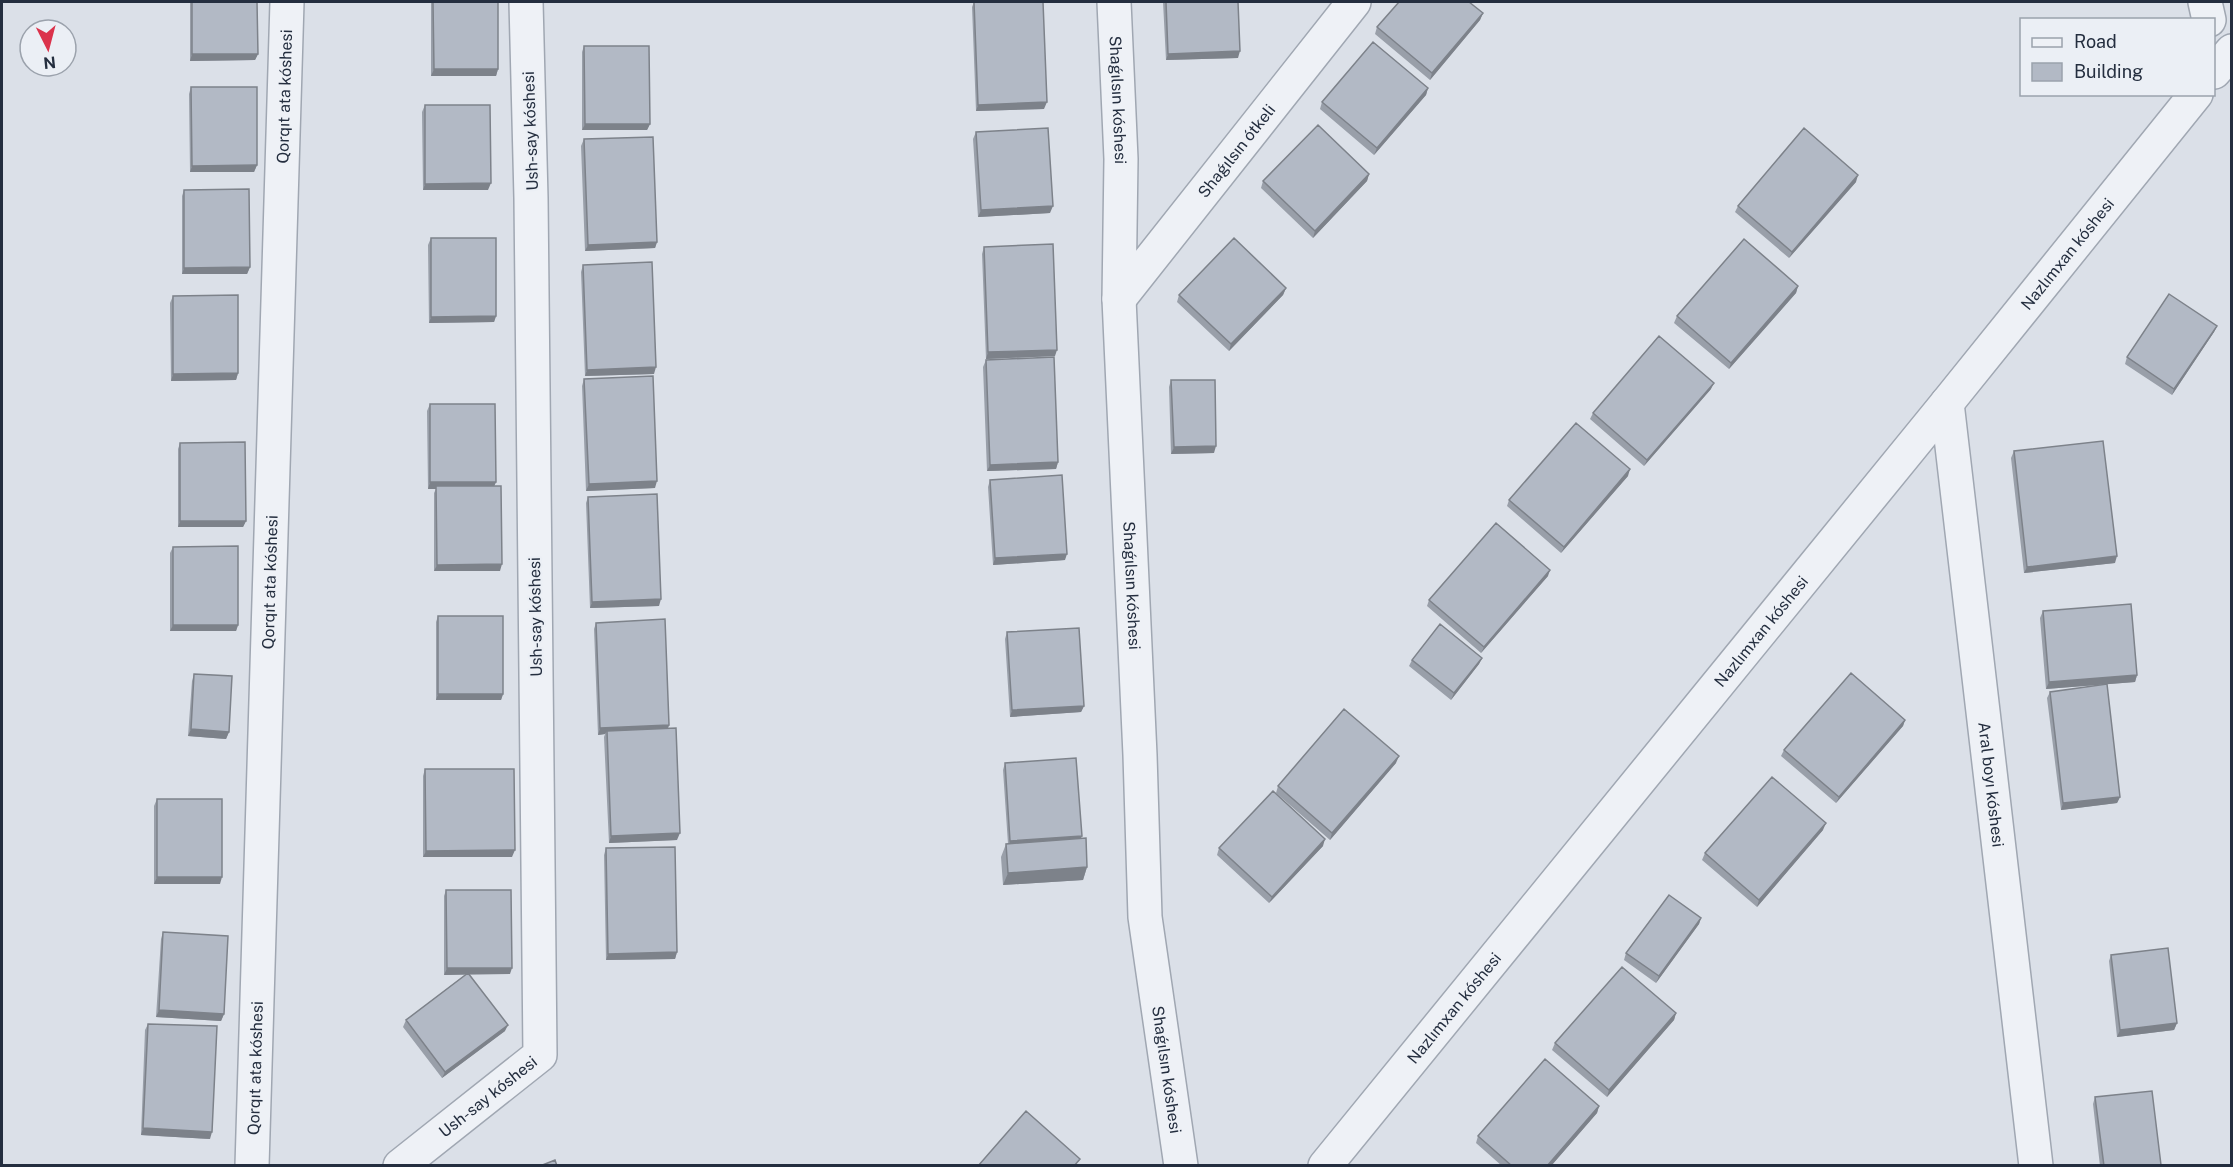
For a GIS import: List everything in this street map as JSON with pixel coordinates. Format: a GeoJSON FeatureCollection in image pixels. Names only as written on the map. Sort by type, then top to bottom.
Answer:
{"type":"FeatureCollection","features":[{"type":"Feature","properties":{"kind":"street","name":"Qorqıt ata kóshesi"},"geometry":{"type":"LineString","coordinates":[[252,1166],[287,2]]}},
{"type":"Feature","properties":{"kind":"street","name":"Ush-say kóshesi"},"geometry":{"type":"LineString","coordinates":[[400,1166],[540,1055],[531,198],[526,2]]}},
{"type":"Feature","properties":{"kind":"street","name":"Shaǵılsın kóshesi"},"geometry":{"type":"LineString","coordinates":[[1113,2],[1121,159],[1119,299],[1140,755],[1145,917],[1182,1166]]}},
{"type":"Feature","properties":{"kind":"street","name":"Shaǵılsın ótkeli"},"geometry":{"type":"LineString","coordinates":[[1119,299],[1354,2]]}},
{"type":"Feature","properties":{"kind":"street"},"geometry":{"type":"LineString","coordinates":[[2205,2],[2209,18]]}},
{"type":"Feature","properties":{"kind":"street","name":"Nazlımxan kóshesi"},"geometry":{"type":"LineString","coordinates":[[1325,1166],[2194,96]]}},
{"type":"Feature","properties":{"kind":"street","name":"Aral boyı kóshesi"},"geometry":{"type":"LineString","coordinates":[[1947,403],[2036,1166]]}},
{"type":"Feature","properties":{"kind":"building"},"geometry":{"type":"Polygon","coordinates":[[[192,2],[257,2],[258,54],[192,54],[192,2]]]}},
{"type":"Feature","properties":{"kind":"building"},"geometry":{"type":"Polygon","coordinates":[[[433,2],[498,2],[498,69],[434,69],[433,2]]]}},
{"type":"Feature","properties":{"kind":"building"},"geometry":{"type":"Polygon","coordinates":[[[974,2],[1043,2],[1047,102],[978,105],[974,2]]]}},
{"type":"Feature","properties":{"kind":"building"},"geometry":{"type":"Polygon","coordinates":[[[1166,2],[1238,2],[1240,51],[1168,54],[1166,2]]]}},
{"type":"Feature","properties":{"kind":"building"},"geometry":{"type":"Polygon","coordinates":[[[1399,2],[1469,2],[1483,13],[1432,73],[1377,27],[1399,2]]]}},
{"type":"Feature","properties":{"kind":"building"},"geometry":{"type":"Polygon","coordinates":[[[1373,42],[1428,88],[1377,148],[1322,102],[1373,42]]]}},
{"type":"Feature","properties":{"kind":"building"},"geometry":{"type":"Polygon","coordinates":[[[584,46],[649,46],[650,124],[585,124],[584,46]]]}},
{"type":"Feature","properties":{"kind":"building"},"geometry":{"type":"Polygon","coordinates":[[[191,87],[257,87],[257,165],[192,166],[191,87]]]}},
{"type":"Feature","properties":{"kind":"building"},"geometry":{"type":"Polygon","coordinates":[[[425,105],[490,105],[491,183],[425,184],[425,105]]]}},
{"type":"Feature","properties":{"kind":"building"},"geometry":{"type":"Polygon","coordinates":[[[1318,125],[1369,174],[1315,231],[1263,181],[1318,125]]]}},
{"type":"Feature","properties":{"kind":"building"},"geometry":{"type":"Polygon","coordinates":[[[1048,128],[1053,206],[981,210],[976,132],[1048,128]]]}},
{"type":"Feature","properties":{"kind":"building"},"geometry":{"type":"Polygon","coordinates":[[[1804,128],[1858,175],[1792,252],[1738,206],[1804,128]]]}},
{"type":"Feature","properties":{"kind":"building"},"geometry":{"type":"Polygon","coordinates":[[[653,137],[657,242],[588,245],[584,139],[653,137]]]}},
{"type":"Feature","properties":{"kind":"building"},"geometry":{"type":"Polygon","coordinates":[[[249,189],[250,267],[184,268],[184,190],[249,189]]]}},
{"type":"Feature","properties":{"kind":"building"},"geometry":{"type":"Polygon","coordinates":[[[431,238],[496,238],[496,316],[431,317],[431,238]]]}},
{"type":"Feature","properties":{"kind":"building"},"geometry":{"type":"Polygon","coordinates":[[[1234,238],[1286,288],[1231,344],[1179,295],[1234,238]]]}},
{"type":"Feature","properties":{"kind":"building"},"geometry":{"type":"Polygon","coordinates":[[[1744,239],[1798,286],[1731,363],[1677,316],[1744,239]]]}},
{"type":"Feature","properties":{"kind":"building"},"geometry":{"type":"Polygon","coordinates":[[[1053,244],[1057,350],[988,352],[984,247],[1053,244]]]}},
{"type":"Feature","properties":{"kind":"building"},"geometry":{"type":"Polygon","coordinates":[[[652,262],[656,367],[587,370],[583,265],[652,262]]]}},
{"type":"Feature","properties":{"kind":"building"},"geometry":{"type":"Polygon","coordinates":[[[2169,294],[2217,326],[2174,389],[2127,357],[2169,294]]]}},
{"type":"Feature","properties":{"kind":"building"},"geometry":{"type":"Polygon","coordinates":[[[238,295],[238,373],[173,374],[173,296],[238,295]]]}},
{"type":"Feature","properties":{"kind":"building"},"geometry":{"type":"Polygon","coordinates":[[[1659,336],[1714,383],[1647,460],[1593,413],[1659,336]]]}},
{"type":"Feature","properties":{"kind":"building"},"geometry":{"type":"Polygon","coordinates":[[[1054,357],[1058,462],[990,465],[986,360],[1054,357]]]}},
{"type":"Feature","properties":{"kind":"building"},"geometry":{"type":"Polygon","coordinates":[[[653,376],[657,481],[589,484],[584,379],[653,376]]]}},
{"type":"Feature","properties":{"kind":"building"},"geometry":{"type":"Polygon","coordinates":[[[1171,380],[1215,380],[1216,446],[1174,447],[1171,380]]]}},
{"type":"Feature","properties":{"kind":"building"},"geometry":{"type":"Polygon","coordinates":[[[430,404],[495,404],[496,482],[430,482],[430,404]]]}},
{"type":"Feature","properties":{"kind":"building"},"geometry":{"type":"Polygon","coordinates":[[[1576,423],[1630,469],[1564,547],[1509,500],[1576,423]]]}},
{"type":"Feature","properties":{"kind":"building"},"geometry":{"type":"Polygon","coordinates":[[[2103,441],[2117,556],[2027,567],[2014,451],[2103,441]]]}},
{"type":"Feature","properties":{"kind":"building"},"geometry":{"type":"Polygon","coordinates":[[[245,442],[246,521],[180,521],[180,443],[245,442]]]}},
{"type":"Feature","properties":{"kind":"building"},"geometry":{"type":"Polygon","coordinates":[[[1062,475],[1067,554],[995,558],[990,480],[1062,475]]]}},
{"type":"Feature","properties":{"kind":"building"},"geometry":{"type":"Polygon","coordinates":[[[436,486],[501,486],[502,564],[437,565],[436,486]]]}},
{"type":"Feature","properties":{"kind":"building"},"geometry":{"type":"Polygon","coordinates":[[[657,494],[661,599],[592,602],[588,497],[657,494]]]}},
{"type":"Feature","properties":{"kind":"building"},"geometry":{"type":"Polygon","coordinates":[[[1496,523],[1550,570],[1484,647],[1429,600],[1496,523]]]}},
{"type":"Feature","properties":{"kind":"building"},"geometry":{"type":"Polygon","coordinates":[[[238,546],[238,625],[173,625],[173,547],[238,546]]]}},
{"type":"Feature","properties":{"kind":"building"},"geometry":{"type":"Polygon","coordinates":[[[2131,604],[2137,675],[2049,682],[2043,611],[2131,604]]]}},
{"type":"Feature","properties":{"kind":"building"},"geometry":{"type":"Polygon","coordinates":[[[438,616],[503,616],[503,694],[438,694],[438,616]]]}},
{"type":"Feature","properties":{"kind":"building"},"geometry":{"type":"Polygon","coordinates":[[[665,619],[669,725],[600,728],[596,623],[665,619]]]}},
{"type":"Feature","properties":{"kind":"building"},"geometry":{"type":"Polygon","coordinates":[[[1440,624],[1482,658],[1454,693],[1412,660],[1440,624]]]}},
{"type":"Feature","properties":{"kind":"building"},"geometry":{"type":"Polygon","coordinates":[[[1079,628],[1084,706],[1012,710],[1007,632],[1079,628]]]}},
{"type":"Feature","properties":{"kind":"building"},"geometry":{"type":"Polygon","coordinates":[[[1851,673],[1905,720],[1839,797],[1784,750],[1851,673]]]}},
{"type":"Feature","properties":{"kind":"building"},"geometry":{"type":"Polygon","coordinates":[[[194,674],[232,676],[229,732],[191,729],[194,674]]]}},
{"type":"Feature","properties":{"kind":"building"},"geometry":{"type":"Polygon","coordinates":[[[2107,684],[2120,797],[2063,803],[2050,692],[2107,684]]]}},
{"type":"Feature","properties":{"kind":"building"},"geometry":{"type":"Polygon","coordinates":[[[1344,709],[1399,756],[1332,833],[1278,786],[1344,709]]]}},
{"type":"Feature","properties":{"kind":"building"},"geometry":{"type":"Polygon","coordinates":[[[676,728],[680,833],[611,836],[607,731],[676,728]]]}},
{"type":"Feature","properties":{"kind":"building"},"geometry":{"type":"Polygon","coordinates":[[[1076,758],[1082,836],[1010,841],[1005,763],[1076,758]]]}},
{"type":"Feature","properties":{"kind":"building"},"geometry":{"type":"Polygon","coordinates":[[[425,769],[514,769],[515,850],[426,851],[425,769]]]}},
{"type":"Feature","properties":{"kind":"building"},"geometry":{"type":"Polygon","coordinates":[[[1772,777],[1826,823],[1759,900],[1705,853],[1772,777]]]}},
{"type":"Feature","properties":{"kind":"building"},"geometry":{"type":"Polygon","coordinates":[[[1273,791],[1325,839],[1272,897],[1219,848],[1273,791]]]}},
{"type":"Feature","properties":{"kind":"building"},"geometry":{"type":"Polygon","coordinates":[[[157,799],[222,799],[222,877],[157,877],[157,799]]]}},
{"type":"Feature","properties":{"kind":"building"},"geometry":{"type":"Polygon","coordinates":[[[1086,838],[1087,867],[1008,873],[1006,844],[1086,838]]]}},
{"type":"Feature","properties":{"kind":"building"},"geometry":{"type":"Polygon","coordinates":[[[675,847],[677,952],[608,954],[606,848],[675,847]]]}},
{"type":"Feature","properties":{"kind":"building"},"geometry":{"type":"Polygon","coordinates":[[[446,890],[511,890],[512,968],[447,968],[446,890]]]}},
{"type":"Feature","properties":{"kind":"building"},"geometry":{"type":"Polygon","coordinates":[[[1669,895],[1701,918],[1659,976],[1626,953],[1669,895]]]}},
{"type":"Feature","properties":{"kind":"building"},"geometry":{"type":"Polygon","coordinates":[[[163,932],[228,936],[224,1014],[159,1010],[163,932]]]}},
{"type":"Feature","properties":{"kind":"building"},"geometry":{"type":"Polygon","coordinates":[[[2168,948],[2177,1023],[2120,1030],[2111,955],[2168,948]]]}},
{"type":"Feature","properties":{"kind":"building"},"geometry":{"type":"Polygon","coordinates":[[[1622,967],[1676,1013],[1609,1090],[1555,1043],[1622,967]]]}},
{"type":"Feature","properties":{"kind":"building"},"geometry":{"type":"Polygon","coordinates":[[[468,973],[508,1025],[445,1072],[406,1020],[468,973]]]}},
{"type":"Feature","properties":{"kind":"building"},"geometry":{"type":"Polygon","coordinates":[[[148,1024],[217,1026],[212,1132],[143,1128],[148,1024]]]}},
{"type":"Feature","properties":{"kind":"building"},"geometry":{"type":"Polygon","coordinates":[[[1545,1059],[1599,1106],[1547,1166],[1512,1166],[1478,1136],[1545,1059]]]}},
{"type":"Feature","properties":{"kind":"building"},"geometry":{"type":"Polygon","coordinates":[[[2152,1091],[2161,1165],[2104,1166],[2095,1097],[2152,1091]]]}},
{"type":"Feature","properties":{"kind":"building"},"geometry":{"type":"Polygon","coordinates":[[[1026,1111],[1080,1159],[1074,1166],[978,1166],[1026,1111]]]}},
{"type":"Feature","properties":{"kind":"building"},"geometry":{"type":"Polygon","coordinates":[[[555,1160],[557,1166],[540,1166],[555,1160]]]}}]}
